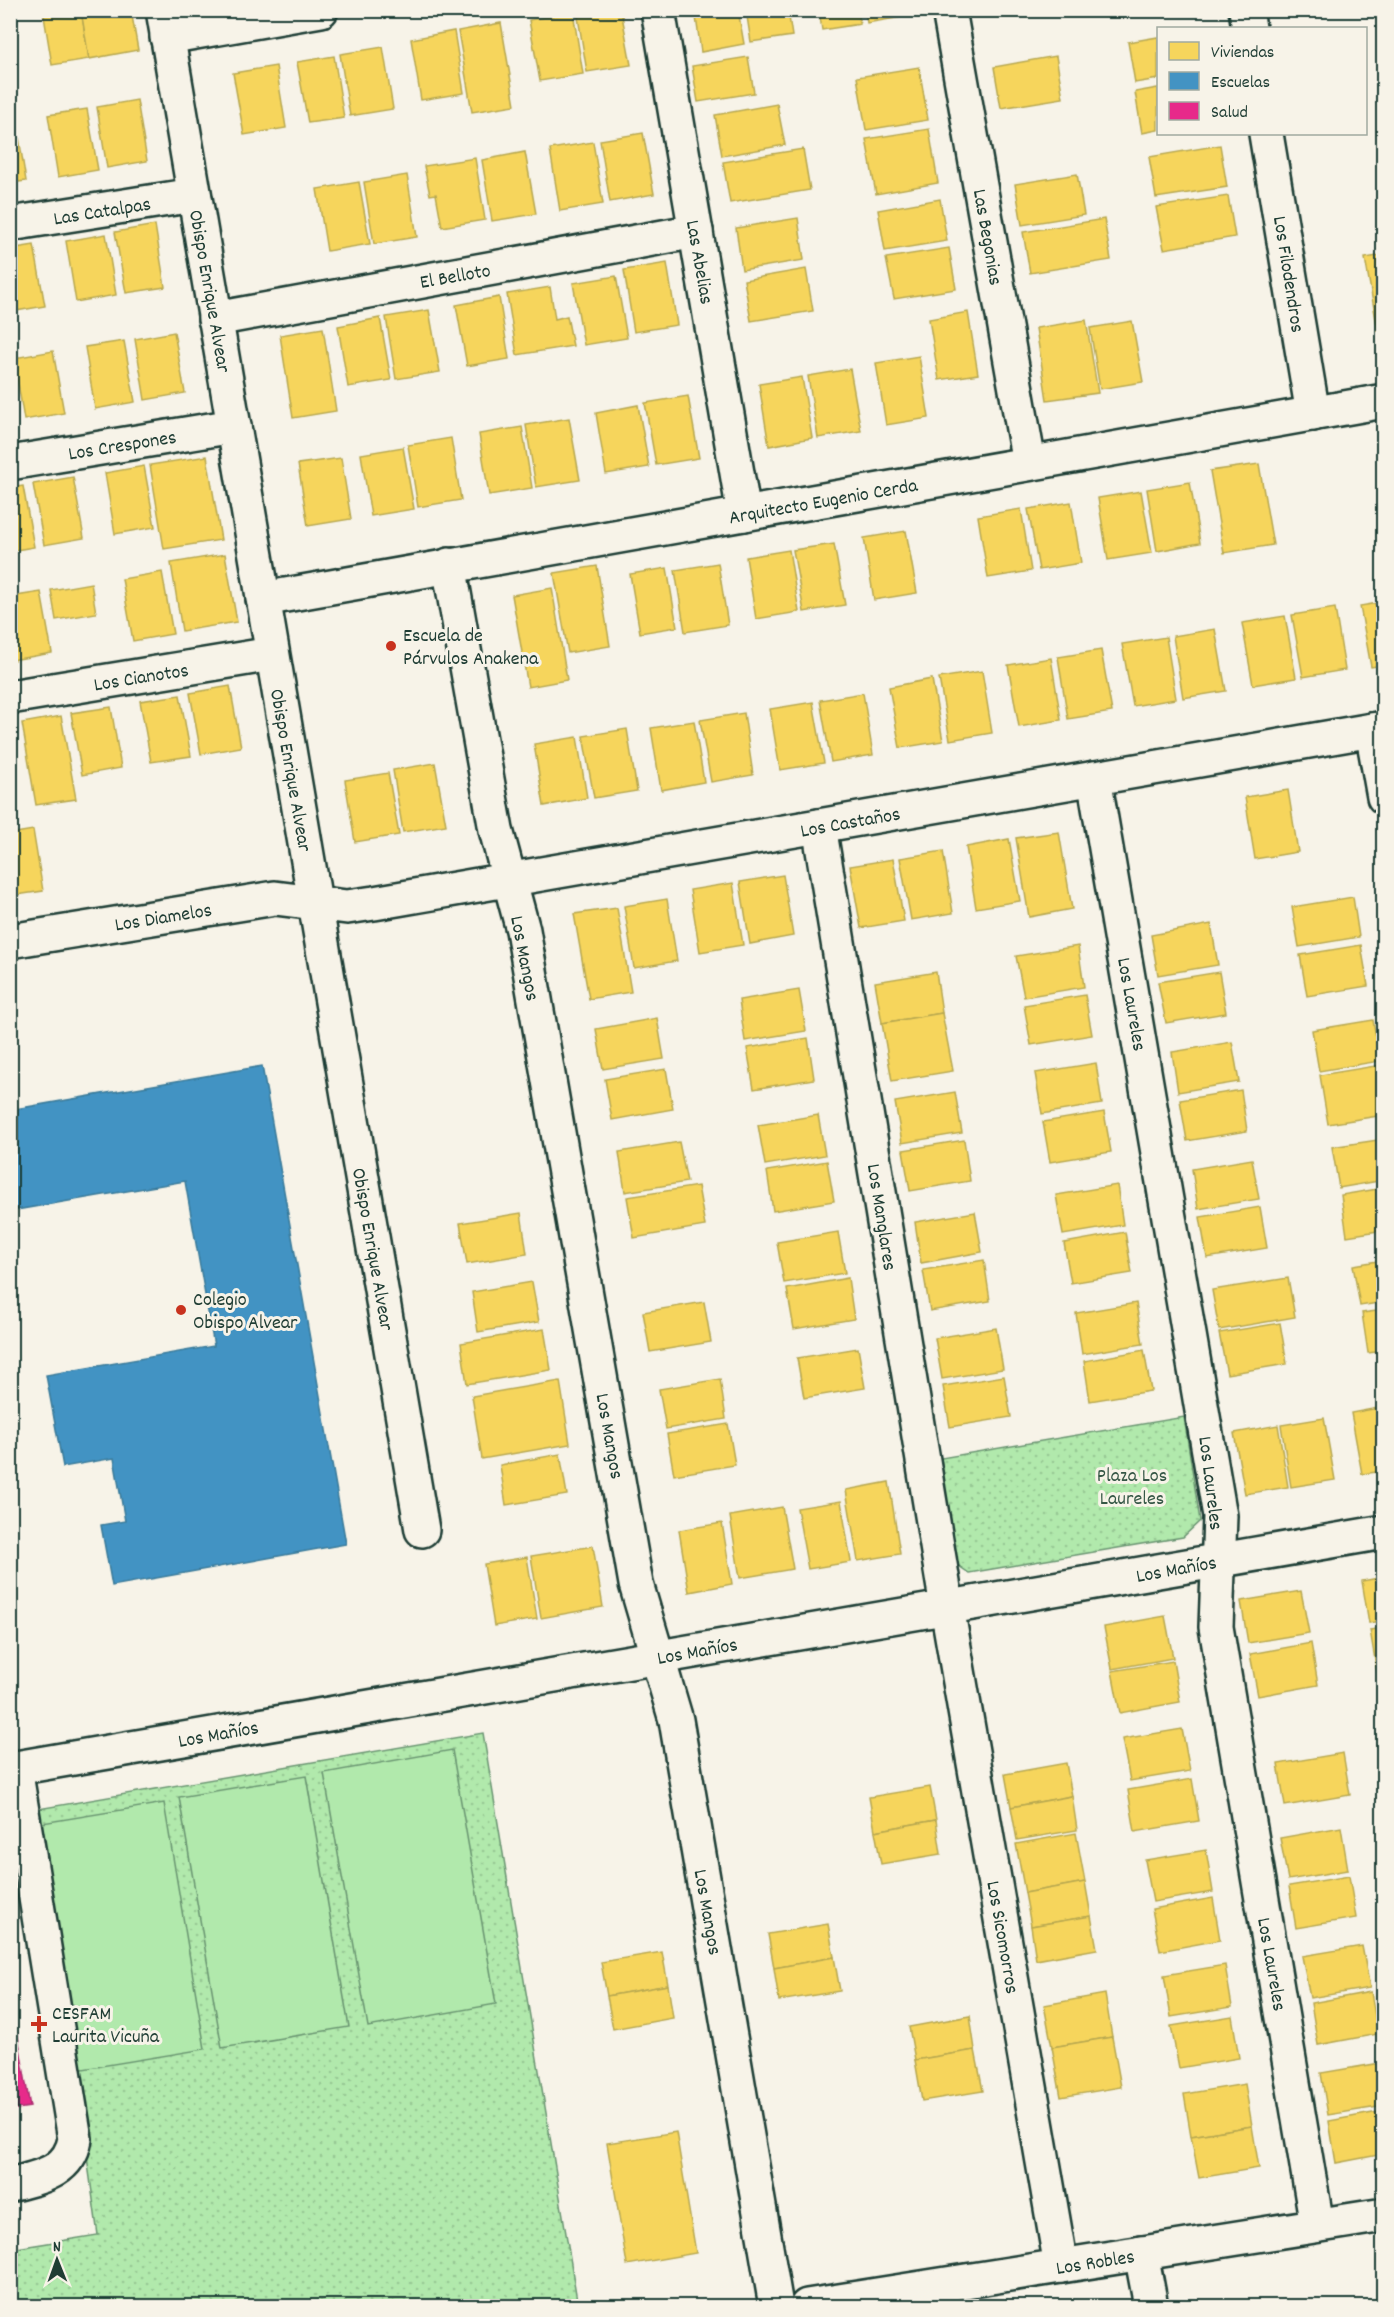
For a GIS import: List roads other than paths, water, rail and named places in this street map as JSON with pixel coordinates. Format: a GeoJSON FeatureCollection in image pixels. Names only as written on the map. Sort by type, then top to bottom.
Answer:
{"type":"FeatureCollection","features":[{"type":"Feature","properties":{"kind":"street"},"geometry":{"type":"LineString","coordinates":[[165,24],[321,10]]}},
{"type":"Feature","properties":{"kind":"street","name":"Las Abelias"},"geometry":{"type":"LineString","coordinates":[[658,10],[744,514]]}},
{"type":"Feature","properties":{"kind":"street","name":"Las Begonias"},"geometry":{"type":"LineString","coordinates":[[950,10],[1029,464]]}},
{"type":"Feature","properties":{"kind":"street"},"geometry":{"type":"LineString","coordinates":[[1246,10],[1249,27]]}},
{"type":"Feature","properties":{"kind":"street","name":"Obispo Enrique Alvear"},"geometry":{"type":"LineString","coordinates":[[165,24],[422,1530]]}},
{"type":"Feature","properties":{"kind":"street","name":"Los Filodendros"},"geometry":{"type":"LineString","coordinates":[[1266,135],[1313,414]]}},
{"type":"Feature","properties":{"kind":"street","name":"Las Catalpas"},"geometry":{"type":"LineString","coordinates":[[10,224],[195,195]]}},
{"type":"Feature","properties":{"kind":"street","name":"El Belloto"},"geometry":{"type":"LineString","coordinates":[[215,319],[696,231]]}},
{"type":"Feature","properties":{"kind":"street","name":"Arquitecto Eugenio Cerda"},"geometry":{"type":"LineString","coordinates":[[263,599],[1383,401]]}},
{"type":"Feature","properties":{"kind":"street","name":"Los Crespones"},"geometry":{"type":"LineString","coordinates":[[10,463],[234,426]]}},
{"type":"Feature","properties":{"kind":"street","name":"Los Mangos"},"geometry":{"type":"LineString","coordinates":[[449,565],[496,830],[523,930],[636,1584],[676,1720],[776,2307]]}},
{"type":"Feature","properties":{"kind":"street","name":"Los Cianotos"},"geometry":{"type":"LineString","coordinates":[[10,697],[272,654]]}},
{"type":"Feature","properties":{"kind":"street"},"geometry":{"type":"LineString","coordinates":[[1378,729],[1383,797]]}},
{"type":"Feature","properties":{"kind":"street","name":"Los Castaños"},"geometry":{"type":"LineString","coordinates":[[315,903],[347,907],[1378,729]]}},
{"type":"Feature","properties":{"kind":"street","name":"Los Laureles"},"geometry":{"type":"LineString","coordinates":[[1094,778],[1220,1516],[1216,1627],[1317,2225]]}},
{"type":"Feature","properties":{"kind":"street","name":"Los Manglares"},"geometry":{"type":"LineString","coordinates":[[819,826],[947,1607]]}},
{"type":"Feature","properties":{"kind":"street","name":"Los Diamelos"},"geometry":{"type":"LineString","coordinates":[[10,941],[276,898],[315,903]]}},
{"type":"Feature","properties":{"kind":"street","name":"Los Mañíos"},"geometry":{"type":"LineString","coordinates":[[13,1769],[1383,1532]]}},
{"type":"Feature","properties":{"kind":"street","name":"Los Sicomorros"},"geometry":{"type":"LineString","coordinates":[[947,1607],[1061,2266]]}},
{"type":"Feature","properties":{"kind":"street"},"geometry":{"type":"LineString","coordinates":[[10,2185],[54,2172],[67,2162],[73,2151],[75,2139],[13,1769]]}},
{"type":"Feature","properties":{"kind":"street","name":"Los Robles"},"geometry":{"type":"LineString","coordinates":[[807,2307],[859,2302],[1061,2266],[1383,2215]]}},
{"type":"Feature","properties":{"kind":"street"},"geometry":{"type":"LineString","coordinates":[[1141,2253],[1150,2307]]}},
{"type":"Feature","properties":{"kind":"place","name":"Escuela de Párvulos Anakena"},"geometry":{"type":"Point","coordinates":[391,646]}},
{"type":"Feature","properties":{"kind":"place","name":"Colegio Obispo Alvear"},"geometry":{"type":"Point","coordinates":[181,1310]}},
{"type":"Feature","properties":{"kind":"place","name":"CESFAM Laurita Vicuña"},"geometry":{"type":"Point","coordinates":[39,2024]}},
{"type":"Feature","properties":{"kind":"park label","name":"Plaza Los Laureles"},"geometry":{"type":"Point","coordinates":[1132,1486]}}]}
